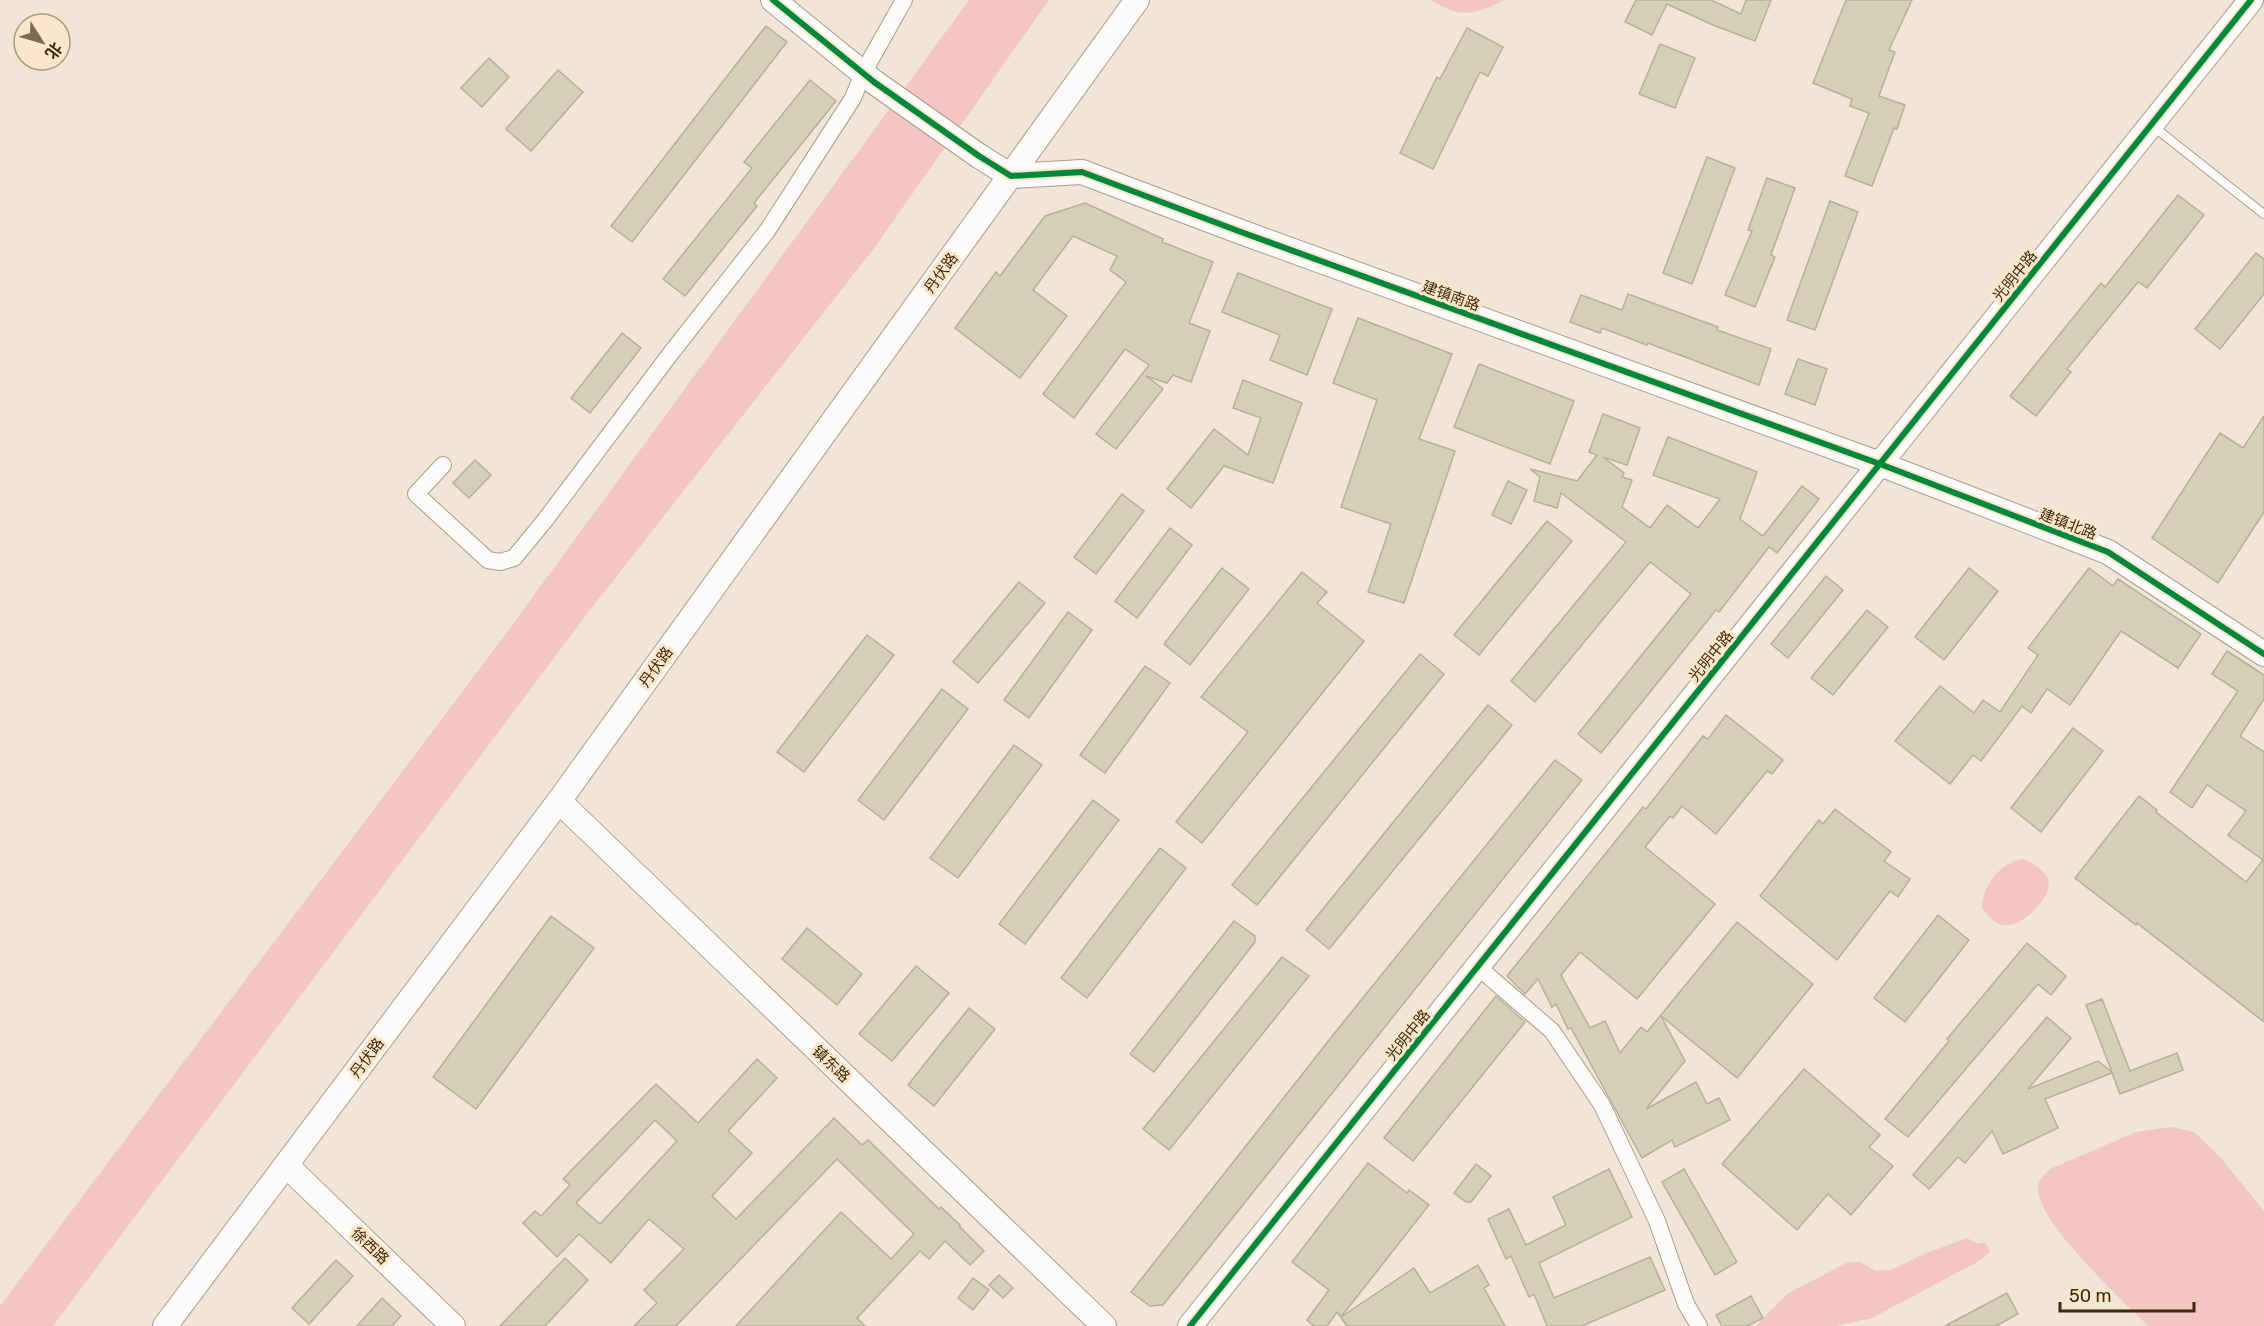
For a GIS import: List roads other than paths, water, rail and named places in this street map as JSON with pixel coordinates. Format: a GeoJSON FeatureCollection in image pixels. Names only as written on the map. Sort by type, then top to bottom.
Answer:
{"type":"FeatureCollection","features":[{"type":"Feature","properties":{"kind":"street"},"geometry":{"type":"LineString","coordinates":[[773,0],[872,80],[1011,176]]}},
{"type":"Feature","properties":{"kind":"street"},"geometry":{"type":"LineString","coordinates":[[443,465],[417,494],[488,560],[500,562],[514,558],[767,231],[853,98],[872,80],[904,0]]}},
{"type":"Feature","properties":{"kind":"street","name":"丹伏路"},"geometry":{"type":"LineString","coordinates":[[165,1326],[559,801],[1137,0]]}},
{"type":"Feature","properties":{"kind":"street","name":"光明中路"},"geometry":{"type":"LineString","coordinates":[[1190,1326],[2251,0]]}},
{"type":"Feature","properties":{"kind":"street","name":"建镇南路"},"geometry":{"type":"LineString","coordinates":[[1011,176],[1082,172],[1880,464]]}},
{"type":"Feature","properties":{"kind":"street","name":"建镇北路"},"geometry":{"type":"LineString","coordinates":[[1880,464],[2108,552],[2264,654]]}},
{"type":"Feature","properties":{"kind":"street","name":"镇东路"},"geometry":{"type":"LineString","coordinates":[[559,801],[1104,1326]]}},
{"type":"Feature","properties":{"kind":"street"},"geometry":{"type":"LineString","coordinates":[[1478,967],[1552,1031],[1602,1105],[1657,1221],[1686,1304],[1699,1326]]}},
{"type":"Feature","properties":{"kind":"street","name":"徐西路"},"geometry":{"type":"LineString","coordinates":[[287,1166],[453,1326]]}},
{"type":"Feature","properties":{"kind":"lane"},"geometry":{"type":"LineString","coordinates":[[2151,124],[2264,214]]}}]}
